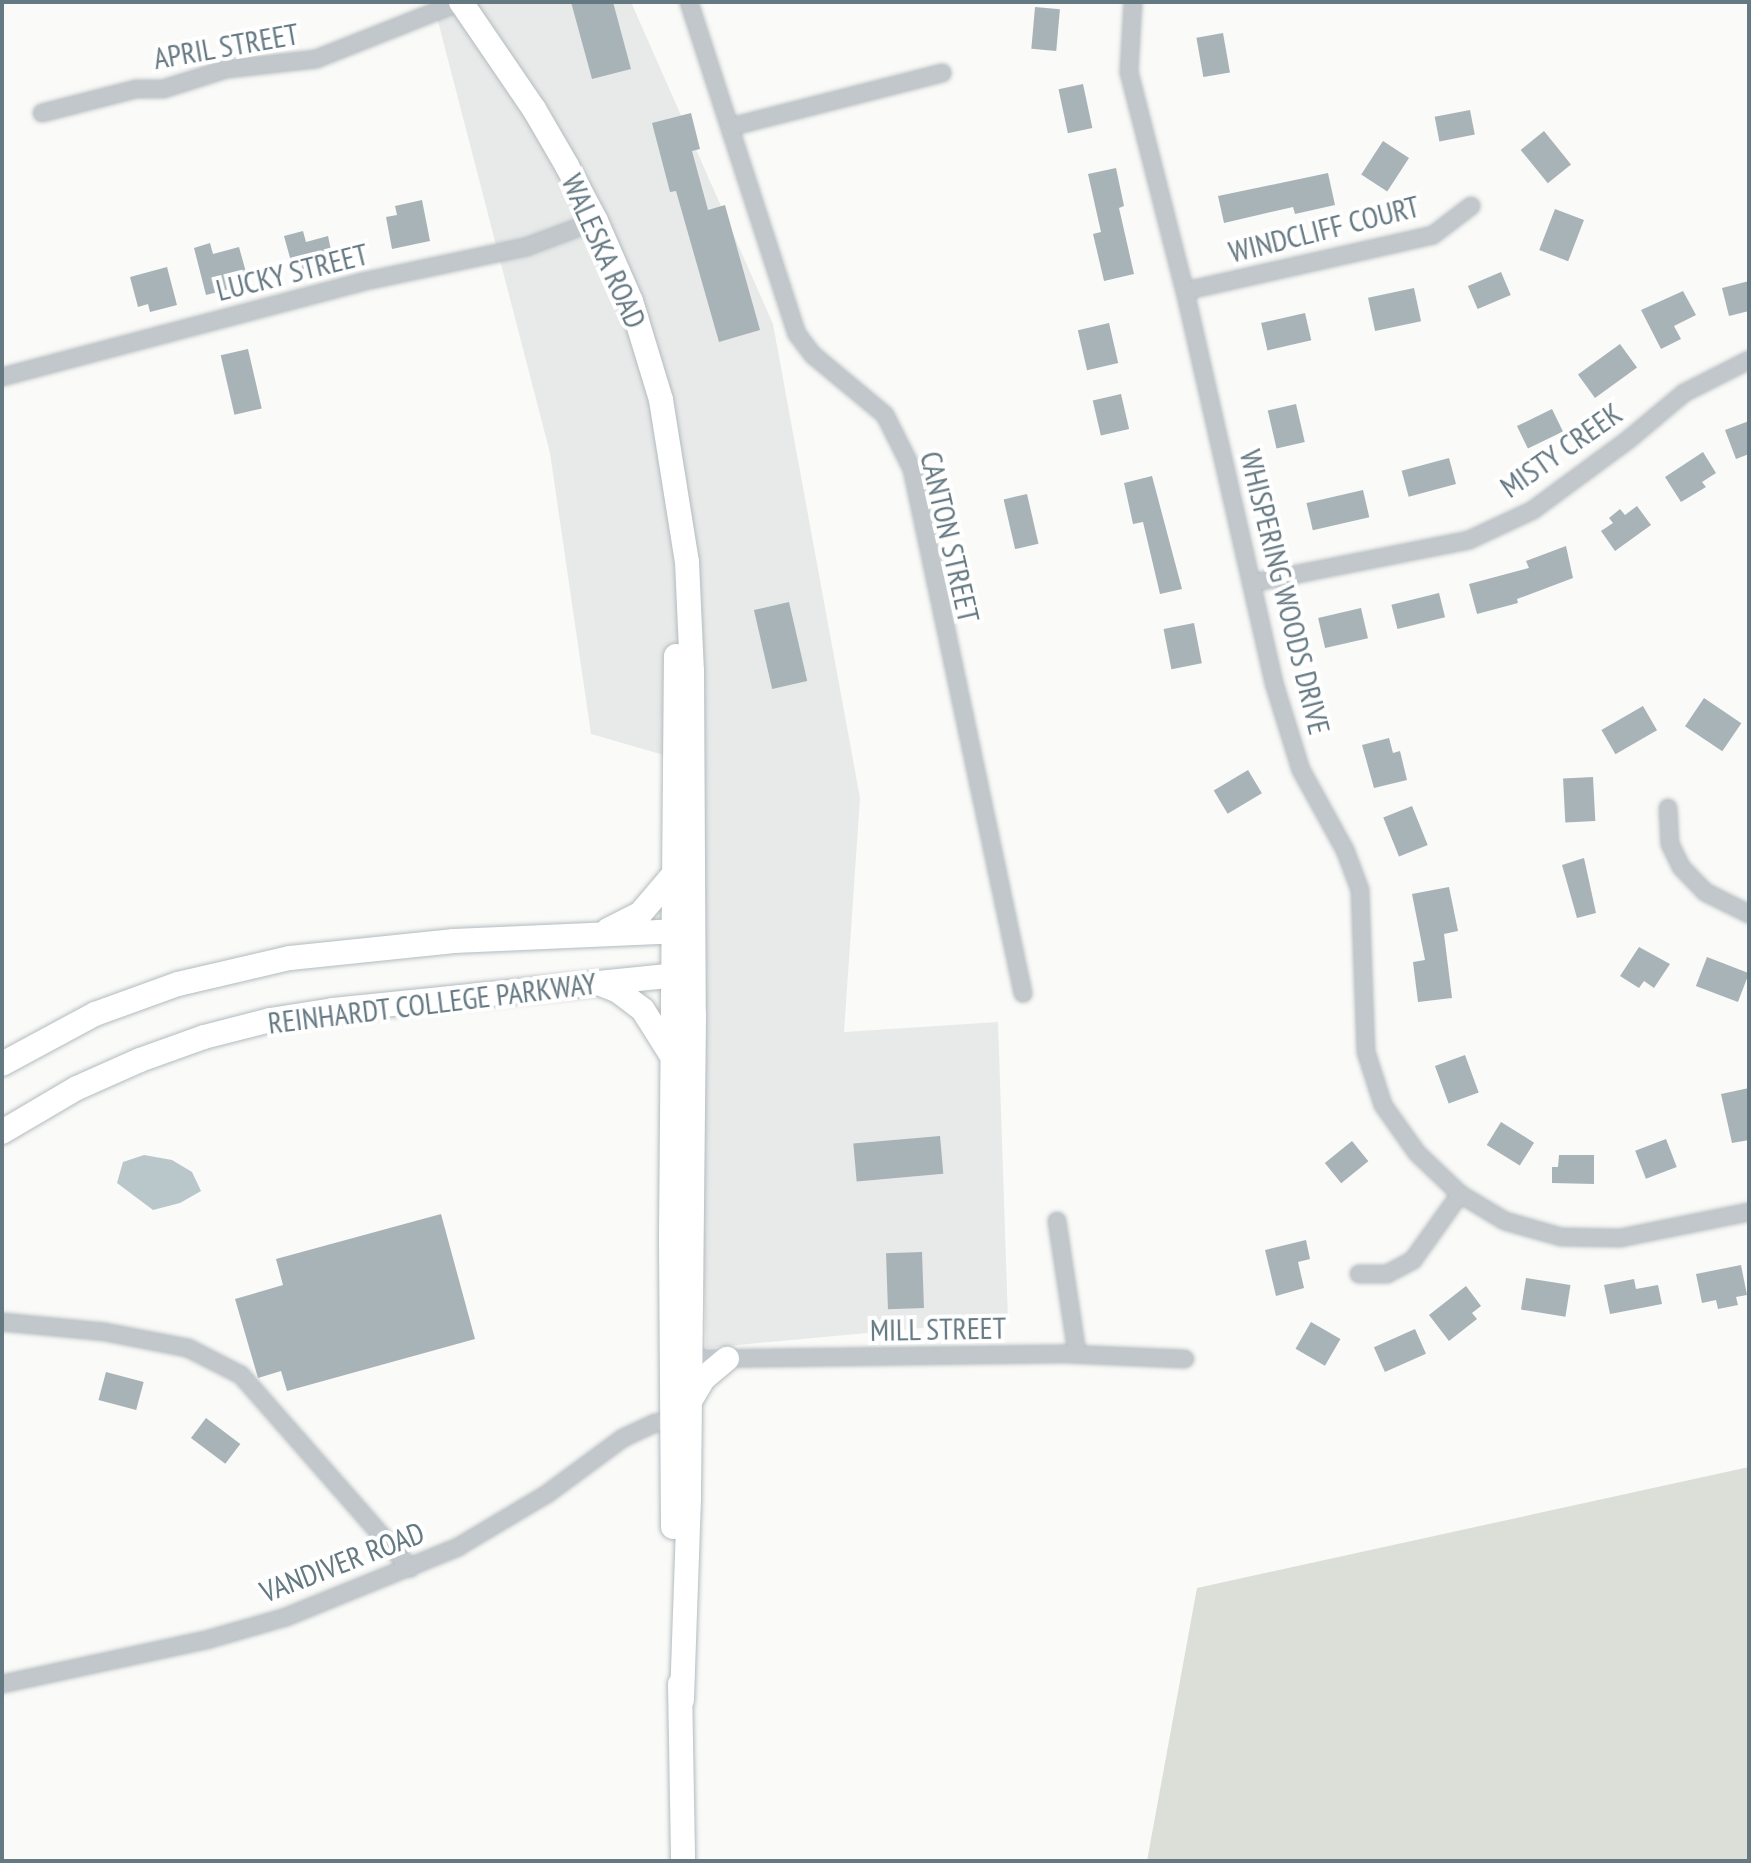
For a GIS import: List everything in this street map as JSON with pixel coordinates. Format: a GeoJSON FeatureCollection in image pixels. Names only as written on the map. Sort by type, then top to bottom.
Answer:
{"type":"FeatureCollection","features":[{"type":"Feature","properties":{"kind":"main road","name":"WALESKA ROAD"},"geometry":{"type":"LineString","coordinates":[[460,2],[534,109],[596,221],[631,301],[658,388],[692,616],[684,931]]}},
{"type":"Feature","properties":{"kind":"main road","name":"WALESKA ROAD"},"geometry":{"type":"LineString","coordinates":[[681,526],[674,874],[684,931]]}},
{"type":"Feature","properties":{"kind":"main road"},"geometry":{"type":"LineString","coordinates":[[598,935],[640,914],[674,874]]}},
{"type":"Feature","properties":{"kind":"main road"},"geometry":{"type":"LineString","coordinates":[[683,1861],[682,1700],[687,1623],[691,1287],[684,931]]}},
{"type":"Feature","properties":{"kind":"main road","name":"REINHARDT COLLEGE PARKWAY"},"geometry":{"type":"LineString","coordinates":[[2,1064],[95,1014],[178,984],[255,965],[356,948],[684,931]]}},
{"type":"Feature","properties":{"kind":"main road"},"geometry":{"type":"LineString","coordinates":[[682,1700],[675,1622],[671,1421],[673,1059],[683,974]]}},
{"type":"Feature","properties":{"kind":"main road","name":"REINHARDT COLLEGE PARKWAY"},"geometry":{"type":"LineString","coordinates":[[2,1132],[108,1073],[171,1048],[236,1028],[333,1010],[683,974]]}},
{"type":"Feature","properties":{"kind":"main road"},"geometry":{"type":"LineString","coordinates":[[601,984],[618,991],[643,1010],[663,1037],[673,1059]]}},
{"type":"Feature","properties":{"kind":"main road"},"geometry":{"type":"LineString","coordinates":[[690,1401],[704,1378],[727,1359]]}},
{"type":"Feature","properties":{"kind":"street","name":"APRIL STREET"},"geometry":{"type":"LineString","coordinates":[[42,113],[136,89],[163,89],[227,69],[316,59],[460,2]]}},
{"type":"Feature","properties":{"kind":"street","name":"CANTON STREET"},"geometry":{"type":"LineString","coordinates":[[689,2],[797,334],[813,355],[885,415],[912,469],[1023,993]]}},
{"type":"Feature","properties":{"kind":"street","name":"WHISPERING WOODS DRIVE"},"geometry":{"type":"LineString","coordinates":[[1133,2],[1129,72],[1185,291],[1274,683],[1301,770],[1345,850],[1360,890],[1366,1052],[1383,1105],[1417,1153],[1460,1194],[1505,1221],[1561,1237],[1620,1238],[1749,1212]]}},
{"type":"Feature","properties":{"kind":"street"},"geometry":{"type":"LineString","coordinates":[[730,127],[942,73]]}},
{"type":"Feature","properties":{"kind":"street","name":"WINDCLIFF COURT"},"geometry":{"type":"LineString","coordinates":[[1185,291],[1433,235],[1471,206]]}},
{"type":"Feature","properties":{"kind":"street","name":"LUCKY STREET"},"geometry":{"type":"LineString","coordinates":[[2,377],[361,282],[526,247],[596,221]]}},
{"type":"Feature","properties":{"kind":"street","name":"MISTY CREEK"},"geometry":{"type":"LineString","coordinates":[[1252,583],[1469,540],[1533,510],[1628,440],[1684,393],[1749,360]]}},
{"type":"Feature","properties":{"kind":"street"},"geometry":{"type":"LineString","coordinates":[[1668,808],[1670,844],[1681,867],[1705,892],[1749,914]]}},
{"type":"Feature","properties":{"kind":"street"},"geometry":{"type":"LineString","coordinates":[[1359,1274],[1387,1274],[1413,1260],[1460,1194]]}},
{"type":"Feature","properties":{"kind":"street"},"geometry":{"type":"LineString","coordinates":[[1057,1221],[1077,1354]]}},
{"type":"Feature","properties":{"kind":"street"},"geometry":{"type":"LineString","coordinates":[[2,1322],[105,1332],[188,1348],[241,1375],[410,1568]]}},
{"type":"Feature","properties":{"kind":"street","name":"MILL STREET"},"geometry":{"type":"LineString","coordinates":[[690,1359],[1077,1354],[1185,1359]]}},
{"type":"Feature","properties":{"kind":"street","name":"VANDIVER ROAD"},"geometry":{"type":"LineString","coordinates":[[2,1684],[206,1640],[286,1617],[458,1547],[504,1521],[639,1429],[671,1421]]}},
{"type":"Feature","properties":{"kind":"shaded area"},"geometry":{"type":"Polygon","coordinates":[[[433,2],[631,2],[773,324],[860,798],[844,1032],[998,1022],[1008,1320],[706,1348],[688,762],[591,734],[550,453],[433,2]]]}},
{"type":"Feature","properties":{"kind":"shaded area"},"geometry":{"type":"Polygon","coordinates":[[[144,1155],[172,1160],[192,1172],[201,1191],[180,1203],[153,1210],[117,1183],[123,1162],[144,1155]]]}},
{"type":"Feature","properties":{"kind":"shaded area"},"geometry":{"type":"Polygon","coordinates":[[[1749,1467],[1749,1861],[1147,1861],[1197,1588],[1749,1467]]]}},
{"type":"Feature","properties":{"kind":"building"},"geometry":{"type":"Polygon","coordinates":[[[571,2],[613,2],[631,69],[592,79],[571,2]]]}},
{"type":"Feature","properties":{"kind":"building"},"geometry":{"type":"Polygon","coordinates":[[[1035,7],[1060,9],[1056,51],[1031,49],[1035,7]]]}},
{"type":"Feature","properties":{"kind":"building"},"geometry":{"type":"Polygon","coordinates":[[[1223,33],[1230,72],[1203,77],[1196,38],[1223,33]]]}},
{"type":"Feature","properties":{"kind":"building"},"geometry":{"type":"Polygon","coordinates":[[[1083,84],[1092,128],[1068,133],[1059,89],[1083,84]]]}},
{"type":"Feature","properties":{"kind":"building"},"geometry":{"type":"Polygon","coordinates":[[[1470,110],[1475,135],[1439,141],[1435,117],[1470,110]]]}},
{"type":"Feature","properties":{"kind":"building"},"geometry":{"type":"Polygon","coordinates":[[[691,113],[700,149],[692,151],[708,210],[725,205],[760,330],[719,342],[676,191],[670,192],[652,123],[691,113]]]}},
{"type":"Feature","properties":{"kind":"building"},"geometry":{"type":"Polygon","coordinates":[[[1544,131],[1571,164],[1548,183],[1521,150],[1544,131]]]}},
{"type":"Feature","properties":{"kind":"building"},"geometry":{"type":"Polygon","coordinates":[[[1383,141],[1409,158],[1387,191],[1361,175],[1383,141]]]}},
{"type":"Feature","properties":{"kind":"building"},"geometry":{"type":"Polygon","coordinates":[[[1116,168],[1124,206],[1119,208],[1134,274],[1104,281],[1093,234],[1101,232],[1088,174],[1116,168]]]}},
{"type":"Feature","properties":{"kind":"building"},"geometry":{"type":"Polygon","coordinates":[[[1328,173],[1335,205],[1295,214],[1293,207],[1224,223],[1218,196],[1328,173]]]}},
{"type":"Feature","properties":{"kind":"building"},"geometry":{"type":"Polygon","coordinates":[[[422,200],[430,241],[392,249],[386,217],[397,215],[395,206],[422,200]]]}},
{"type":"Feature","properties":{"kind":"building"},"geometry":{"type":"Polygon","coordinates":[[[1555,209],[1584,220],[1568,261],[1539,250],[1555,209]]]}},
{"type":"Feature","properties":{"kind":"building"},"geometry":{"type":"Polygon","coordinates":[[[303,231],[306,242],[328,236],[333,259],[316,263],[317,270],[295,276],[284,236],[303,231]]]}},
{"type":"Feature","properties":{"kind":"building"},"geometry":{"type":"Polygon","coordinates":[[[210,243],[213,254],[239,247],[247,276],[228,281],[230,289],[206,295],[194,248],[210,243]]]}},
{"type":"Feature","properties":{"kind":"building"},"geometry":{"type":"Polygon","coordinates":[[[167,267],[177,305],[150,312],[148,304],[138,307],[130,277],[167,267]]]}},
{"type":"Feature","properties":{"kind":"building"},"geometry":{"type":"Polygon","coordinates":[[[1501,272],[1511,295],[1478,309],[1468,286],[1501,272]]]}},
{"type":"Feature","properties":{"kind":"building"},"geometry":{"type":"Polygon","coordinates":[[[1749,281],[1749,311],[1729,316],[1722,288],[1749,281]]]}},
{"type":"Feature","properties":{"kind":"building"},"geometry":{"type":"Polygon","coordinates":[[[1414,288],[1421,321],[1375,331],[1368,298],[1414,288]]]}},
{"type":"Feature","properties":{"kind":"building"},"geometry":{"type":"Polygon","coordinates":[[[1683,291],[1696,315],[1674,326],[1681,339],[1661,349],[1641,310],[1683,291]]]}},
{"type":"Feature","properties":{"kind":"building"},"geometry":{"type":"Polygon","coordinates":[[[1305,313],[1311,340],[1267,350],[1261,323],[1305,313]]]}},
{"type":"Feature","properties":{"kind":"building"},"geometry":{"type":"Polygon","coordinates":[[[1109,323],[1118,363],[1087,370],[1078,330],[1109,323]]]}},
{"type":"Feature","properties":{"kind":"building"},"geometry":{"type":"Polygon","coordinates":[[[1620,344],[1637,367],[1595,398],[1578,375],[1620,344]]]}},
{"type":"Feature","properties":{"kind":"building"},"geometry":{"type":"Polygon","coordinates":[[[248,349],[262,408],[234,415],[221,355],[248,349]]]}},
{"type":"Feature","properties":{"kind":"building"},"geometry":{"type":"Polygon","coordinates":[[[1121,394],[1129,429],[1101,436],[1093,401],[1121,394]]]}},
{"type":"Feature","properties":{"kind":"building"},"geometry":{"type":"Polygon","coordinates":[[[1296,404],[1305,442],[1277,449],[1268,411],[1296,404]]]}},
{"type":"Feature","properties":{"kind":"building"},"geometry":{"type":"Polygon","coordinates":[[[1552,409],[1563,431],[1528,449],[1517,426],[1552,409]]]}},
{"type":"Feature","properties":{"kind":"building"},"geometry":{"type":"Polygon","coordinates":[[[1749,421],[1749,454],[1736,459],[1725,430],[1749,421]]]}},
{"type":"Feature","properties":{"kind":"building"},"geometry":{"type":"Polygon","coordinates":[[[1703,452],[1716,473],[1702,482],[1706,487],[1681,502],[1665,477],[1703,452]]]}},
{"type":"Feature","properties":{"kind":"building"},"geometry":{"type":"Polygon","coordinates":[[[1449,458],[1456,484],[1409,497],[1402,471],[1449,458]]]}},
{"type":"Feature","properties":{"kind":"building"},"geometry":{"type":"Polygon","coordinates":[[[1152,476],[1182,589],[1160,594],[1143,522],[1133,524],[1124,483],[1152,476]]]}},
{"type":"Feature","properties":{"kind":"building"},"geometry":{"type":"Polygon","coordinates":[[[1363,490],[1369,517],[1313,530],[1306,503],[1363,490]]]}},
{"type":"Feature","properties":{"kind":"building"},"geometry":{"type":"Polygon","coordinates":[[[1027,494],[1038,544],[1015,549],[1004,499],[1027,494]]]}},
{"type":"Feature","properties":{"kind":"building"},"geometry":{"type":"Polygon","coordinates":[[[1637,506],[1651,525],[1615,551],[1601,531],[1613,523],[1609,518],[1620,509],[1625,515],[1637,506]]]}},
{"type":"Feature","properties":{"kind":"building"},"geometry":{"type":"Polygon","coordinates":[[[1566,546],[1573,578],[1517,599],[1518,603],[1477,614],[1469,584],[1529,568],[1526,561],[1566,546]]]}},
{"type":"Feature","properties":{"kind":"building"},"geometry":{"type":"Polygon","coordinates":[[[1439,593],[1445,617],[1398,629],[1391,605],[1439,593]]]}},
{"type":"Feature","properties":{"kind":"building"},"geometry":{"type":"Polygon","coordinates":[[[789,602],[807,681],[772,689],[754,610],[789,602]]]}},
{"type":"Feature","properties":{"kind":"building"},"geometry":{"type":"Polygon","coordinates":[[[1361,608],[1368,638],[1325,648],[1318,618],[1361,608]]]}},
{"type":"Feature","properties":{"kind":"building"},"geometry":{"type":"Polygon","coordinates":[[[1194,623],[1202,663],[1171,669],[1164,629],[1194,623]]]}},
{"type":"Feature","properties":{"kind":"building"},"geometry":{"type":"Polygon","coordinates":[[[1704,698],[1741,723],[1722,751],[1685,726],[1704,698]]]}},
{"type":"Feature","properties":{"kind":"building"},"geometry":{"type":"Polygon","coordinates":[[[1643,706],[1657,730],[1615,754],[1601,730],[1643,706]]]}},
{"type":"Feature","properties":{"kind":"building"},"geometry":{"type":"Polygon","coordinates":[[[1389,738],[1393,753],[1400,751],[1407,780],[1374,788],[1362,745],[1389,738]]]}},
{"type":"Feature","properties":{"kind":"building"},"geometry":{"type":"Polygon","coordinates":[[[1248,770],[1262,793],[1228,814],[1214,791],[1248,770]]]}},
{"type":"Feature","properties":{"kind":"building"},"geometry":{"type":"Polygon","coordinates":[[[1593,777],[1595,821],[1565,823],[1563,779],[1593,777]]]}},
{"type":"Feature","properties":{"kind":"building"},"geometry":{"type":"Polygon","coordinates":[[[1412,806],[1428,845],[1399,857],[1383,818],[1412,806]]]}},
{"type":"Feature","properties":{"kind":"building"},"geometry":{"type":"Polygon","coordinates":[[[1584,858],[1596,913],[1577,918],[1562,865],[1584,858]]]}},
{"type":"Feature","properties":{"kind":"building"},"geometry":{"type":"Polygon","coordinates":[[[1449,887],[1458,931],[1444,934],[1452,998],[1418,1002],[1413,962],[1425,960],[1412,894],[1449,887]]]}},
{"type":"Feature","properties":{"kind":"building"},"geometry":{"type":"Polygon","coordinates":[[[1639,947],[1670,964],[1654,988],[1644,981],[1639,988],[1620,976],[1639,947]]]}},
{"type":"Feature","properties":{"kind":"building"},"geometry":{"type":"Polygon","coordinates":[[[1707,957],[1749,973],[1738,1002],[1696,986],[1707,957]]]}},
{"type":"Feature","properties":{"kind":"building"},"geometry":{"type":"Polygon","coordinates":[[[1465,1055],[1479,1093],[1449,1104],[1435,1066],[1465,1055]]]}},
{"type":"Feature","properties":{"kind":"building"},"geometry":{"type":"Polygon","coordinates":[[[1749,1088],[1749,1140],[1732,1143],[1721,1094],[1749,1088]]]}},
{"type":"Feature","properties":{"kind":"building"},"geometry":{"type":"Polygon","coordinates":[[[1501,1122],[1534,1143],[1520,1166],[1487,1145],[1501,1122]]]}},
{"type":"Feature","properties":{"kind":"building"},"geometry":{"type":"Polygon","coordinates":[[[940,1136],[943,1174],[857,1181],[853,1144],[940,1136]]]}},
{"type":"Feature","properties":{"kind":"building"},"geometry":{"type":"Polygon","coordinates":[[[1666,1139],[1677,1167],[1646,1179],[1635,1151],[1666,1139]]]}},
{"type":"Feature","properties":{"kind":"building"},"geometry":{"type":"Polygon","coordinates":[[[1352,1141],[1368,1161],[1341,1183],[1325,1163],[1352,1141]]]}},
{"type":"Feature","properties":{"kind":"building"},"geometry":{"type":"Polygon","coordinates":[[[1559,1155],[1594,1155],[1594,1184],[1552,1183],[1552,1167],[1558,1167],[1559,1155]]]}},
{"type":"Feature","properties":{"kind":"building"},"geometry":{"type":"Polygon","coordinates":[[[441,1214],[475,1339],[287,1391],[281,1371],[258,1378],[235,1299],[283,1285],[276,1259],[441,1214]]]}},
{"type":"Feature","properties":{"kind":"building"},"geometry":{"type":"Polygon","coordinates":[[[1306,1240],[1310,1259],[1298,1262],[1304,1288],[1276,1296],[1265,1250],[1306,1240]]]}},
{"type":"Feature","properties":{"kind":"building"},"geometry":{"type":"Polygon","coordinates":[[[922,1252],[924,1308],[888,1309],[886,1253],[922,1252]]]}},
{"type":"Feature","properties":{"kind":"building"},"geometry":{"type":"Polygon","coordinates":[[[1741,1265],[1747,1295],[1736,1297],[1738,1305],[1718,1309],[1716,1300],[1702,1303],[1696,1274],[1741,1265]]]}},
{"type":"Feature","properties":{"kind":"building"},"geometry":{"type":"Polygon","coordinates":[[[1526,1278],[1570,1285],[1565,1317],[1521,1310],[1526,1278]]]}},
{"type":"Feature","properties":{"kind":"building"},"geometry":{"type":"Polygon","coordinates":[[[1634,1279],[1636,1289],[1658,1285],[1662,1304],[1610,1314],[1604,1285],[1634,1279]]]}},
{"type":"Feature","properties":{"kind":"building"},"geometry":{"type":"Polygon","coordinates":[[[1466,1286],[1481,1306],[1472,1313],[1477,1319],[1449,1341],[1429,1315],[1466,1286]]]}},
{"type":"Feature","properties":{"kind":"building"},"geometry":{"type":"Polygon","coordinates":[[[1311,1322],[1340,1339],[1325,1366],[1296,1349],[1311,1322]]]}},
{"type":"Feature","properties":{"kind":"building"},"geometry":{"type":"Polygon","coordinates":[[[1415,1329],[1426,1354],[1385,1372],[1374,1347],[1415,1329]]]}},
{"type":"Feature","properties":{"kind":"building"},"geometry":{"type":"Polygon","coordinates":[[[106,1372],[144,1382],[136,1410],[98,1400],[106,1372]]]}},
{"type":"Feature","properties":{"kind":"building"},"geometry":{"type":"Polygon","coordinates":[[[206,1418],[240,1444],[225,1464],[191,1438],[206,1418]]]}}]}
